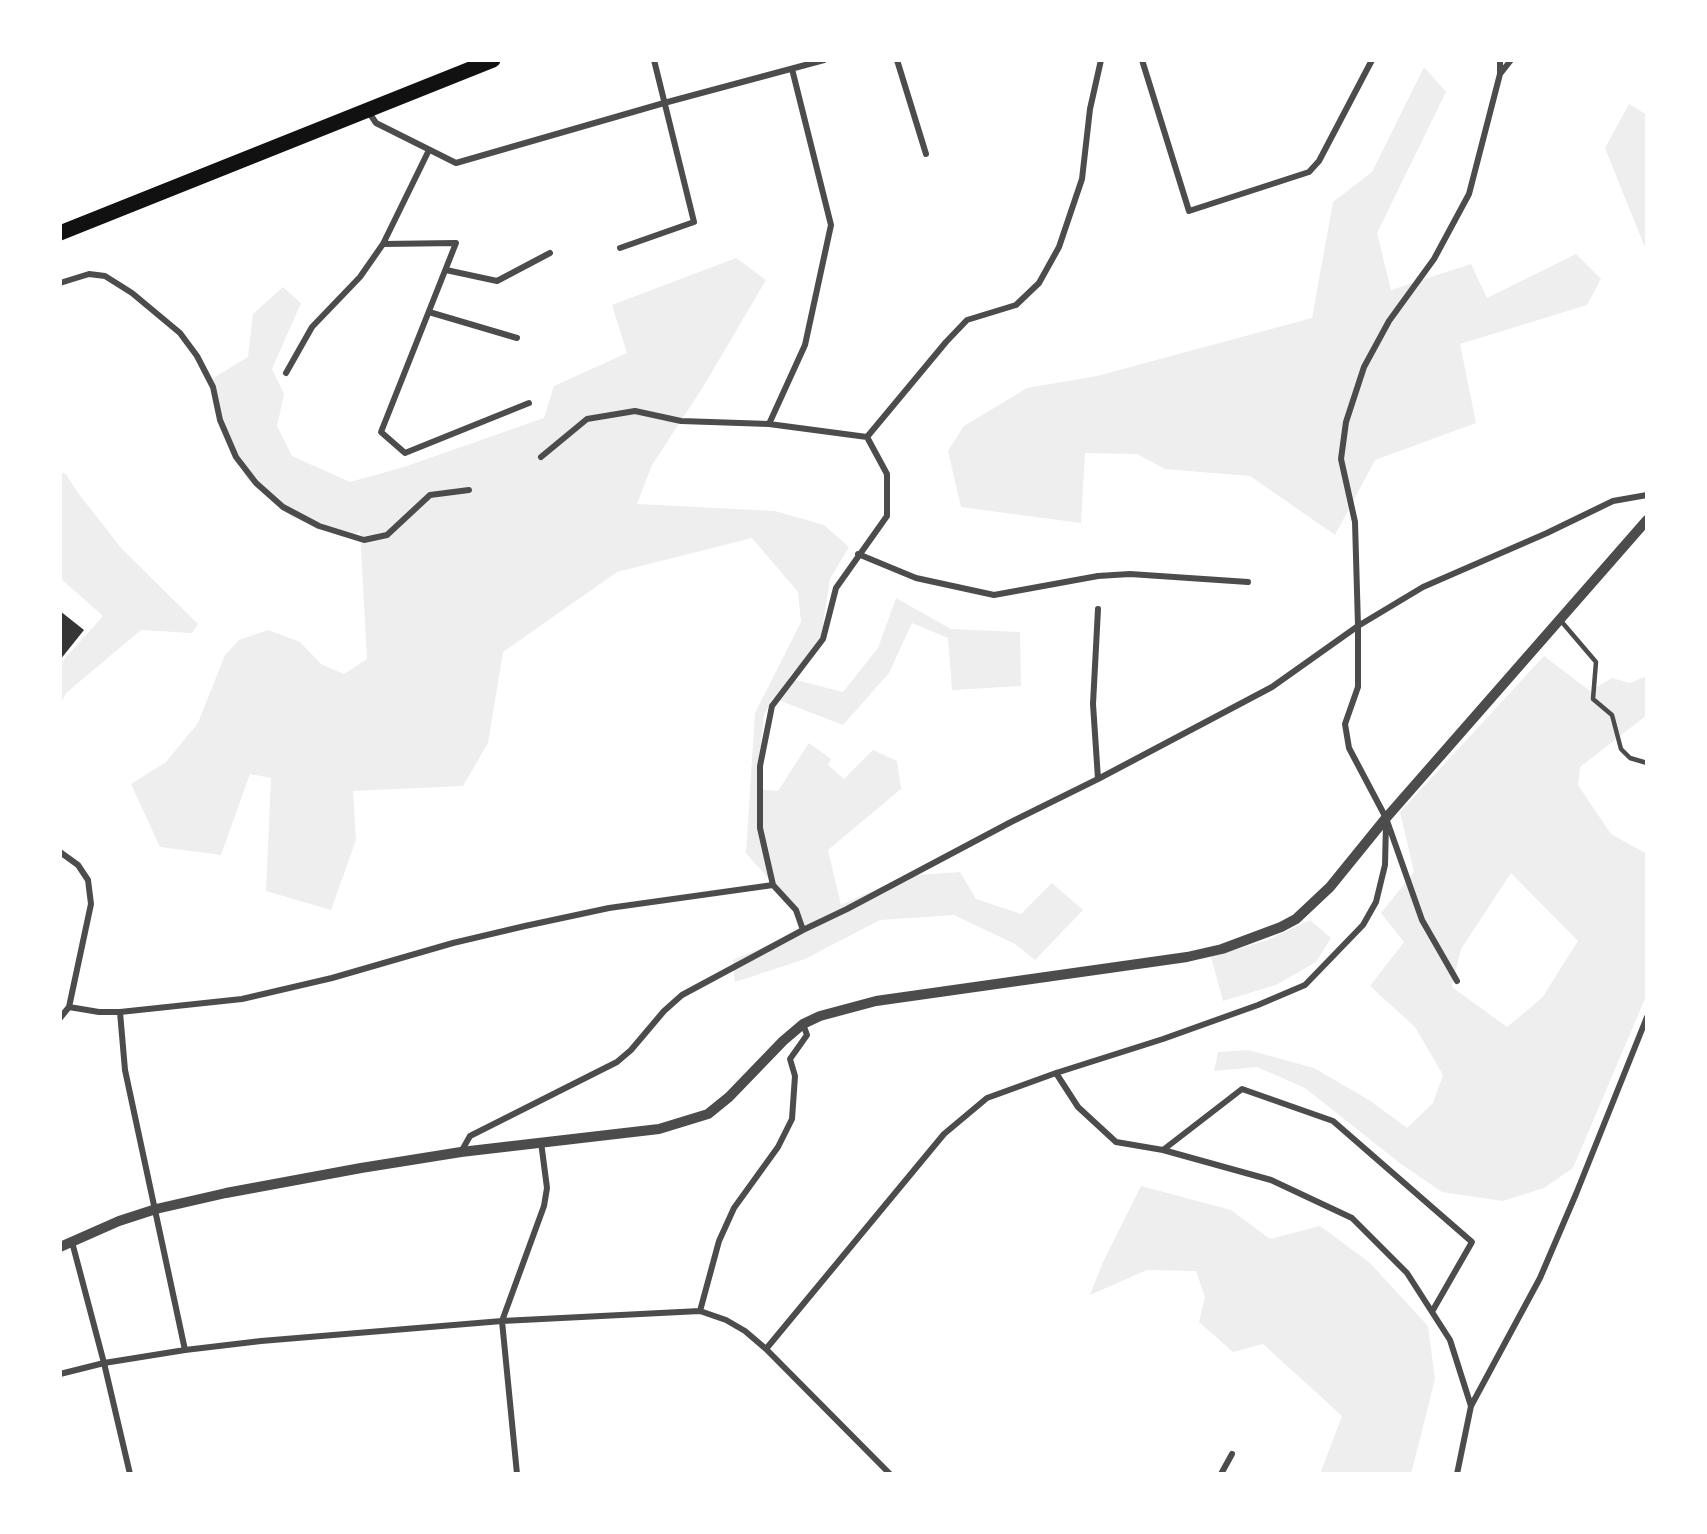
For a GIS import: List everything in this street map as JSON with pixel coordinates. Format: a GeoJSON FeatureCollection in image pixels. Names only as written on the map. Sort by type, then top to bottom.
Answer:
{"type":"FeatureCollection","features":[{"type":"Feature","properties":{"kind":"main road"},"geometry":{"type":"LineString","coordinates":[[60,233],[493,60]]}},
{"type":"Feature","properties":{"kind":"street"},"geometry":{"type":"LineString","coordinates":[[620,248],[694,222],[654,60]]}},
{"type":"Feature","properties":{"kind":"street"},"geometry":{"type":"LineString","coordinates":[[367,110],[376,123],[456,163],[824,60]]}},
{"type":"Feature","properties":{"kind":"street"},"geometry":{"type":"LineString","coordinates":[[897,60],[926,154]]}},
{"type":"Feature","properties":{"kind":"street"},"geometry":{"type":"LineString","coordinates":[[867,437],[967,320],[1016,305],[1039,283],[1059,247],[1082,179],[1090,109],[1101,60]]}},
{"type":"Feature","properties":{"kind":"street"},"geometry":{"type":"LineString","coordinates":[[1142,60],[1190,211],[1309,172],[1319,161],[1372,60]]}},
{"type":"Feature","properties":{"kind":"street"},"geometry":{"type":"LineString","coordinates":[[1457,981],[1422,920],[1386,818],[1349,748],[1345,724],[1358,687],[1358,626],[1355,522],[1341,459],[1346,422],[1364,367],[1389,321],[1434,259],[1469,194],[1500,74],[1500,60]]}},
{"type":"Feature","properties":{"kind":"street"},"geometry":{"type":"LineString","coordinates":[[1500,74],[1511,60]]}},
{"type":"Feature","properties":{"kind":"street"},"geometry":{"type":"LineString","coordinates":[[769,424],[805,345],[831,225],[792,69]]}},
{"type":"Feature","properties":{"kind":"street"},"geometry":{"type":"LineString","coordinates":[[286,373],[312,327],[360,277],[382,244],[429,150]]}},
{"type":"Feature","properties":{"kind":"street"},"geometry":{"type":"LineString","coordinates":[[382,244],[456,243],[381,432],[405,453],[529,403]]}},
{"type":"Feature","properties":{"kind":"street"},"geometry":{"type":"LineString","coordinates":[[446,270],[497,281],[550,253]]}},
{"type":"Feature","properties":{"kind":"street"},"geometry":{"type":"LineString","coordinates":[[60,283],[89,274],[105,276],[132,293],[180,333],[197,356],[213,387],[220,420],[236,457],[256,483],[283,507],[319,526],[364,540],[387,535],[430,495],[469,490]]}},
{"type":"Feature","properties":{"kind":"street"},"geometry":{"type":"LineString","coordinates":[[429,312],[518,338]]}},
{"type":"Feature","properties":{"kind":"street"},"geometry":{"type":"LineString","coordinates":[[541,457],[586,419],[635,411],[681,421],[769,424],[867,437]]}},
{"type":"Feature","properties":{"kind":"street"},"geometry":{"type":"LineString","coordinates":[[802,930],[796,910],[773,885],[760,828],[760,766],[772,706],[822,639],[836,588],[887,516],[887,474],[867,437]]}},
{"type":"Feature","properties":{"kind":"street"},"geometry":{"type":"LineString","coordinates":[[460,1152],[470,1136],[617,1062],[682,995],[802,930],[847,909],[1272,687],[1358,626],[1423,587],[1613,501],[1647,495]]}},
{"type":"Feature","properties":{"kind":"street"},"geometry":{"type":"LineString","coordinates":[[60,1247],[119,1221],[178,1203],[349,1170],[460,1152],[659,1129],[708,1114],[729,1097],[783,1041],[803,1024],[820,1016],[876,1001],[1186,957],[1222,949],[1255,938],[1296,919],[1314,904],[1386,818],[1561,621],[1647,520]]}},
{"type":"Feature","properties":{"kind":"street"},"geometry":{"type":"LineString","coordinates":[[858,554],[916,578],[994,595],[1098,576],[1130,574],[1248,582]]}},
{"type":"Feature","properties":{"kind":"street"},"geometry":{"type":"LineString","coordinates":[[1098,609],[1093,704],[1098,779]]}},
{"type":"Feature","properties":{"kind":"street"},"geometry":{"type":"LineString","coordinates":[[766,1349],[944,1134],[987,1098],[1237,1013],[1305,985],[1363,925],[1376,902],[1385,865],[1386,818]]}},
{"type":"Feature","properties":{"kind":"street"},"geometry":{"type":"LineString","coordinates":[[60,852],[78,866],[88,880],[91,904],[69,1007],[60,1018]]}},
{"type":"Feature","properties":{"kind":"street"},"geometry":{"type":"LineString","coordinates":[[69,1007],[99,1012],[120,1012],[242,999],[332,978],[453,943],[525,926],[609,908],[773,885]]}},
{"type":"Feature","properties":{"kind":"street"},"geometry":{"type":"LineString","coordinates":[[120,1012],[125,1070],[185,1350]]}},
{"type":"Feature","properties":{"kind":"street"},"geometry":{"type":"LineString","coordinates":[[1457,1474],[1471,1406],[1540,1278],[1647,1017]]}},
{"type":"Feature","properties":{"kind":"street"},"geometry":{"type":"LineString","coordinates":[[700,1311],[719,1241],[734,1208],[778,1147],[792,1119],[795,1076],[790,1059],[807,1035],[803,1024]]}},
{"type":"Feature","properties":{"kind":"street"},"geometry":{"type":"LineString","coordinates":[[1056,1073],[1078,1107],[1116,1142],[1163,1150],[1271,1180],[1352,1218],[1407,1273],[1433,1310],[1450,1340],[1471,1406]]}},
{"type":"Feature","properties":{"kind":"street"},"geometry":{"type":"LineString","coordinates":[[1163,1150],[1242,1089],[1333,1121],[1472,1242],[1433,1310]]}},
{"type":"Feature","properties":{"kind":"street"},"geometry":{"type":"LineString","coordinates":[[517,1474],[502,1321],[544,1206],[547,1188],[541,1142]]}},
{"type":"Feature","properties":{"kind":"street"},"geometry":{"type":"LineString","coordinates":[[72,1242],[130,1474]]}},
{"type":"Feature","properties":{"kind":"street"},"geometry":{"type":"LineString","coordinates":[[60,1374],[104,1363],[261,1341],[502,1321],[700,1311],[726,1320],[745,1331],[766,1349],[890,1474]]}},
{"type":"Feature","properties":{"kind":"street"},"geometry":{"type":"LineString","coordinates":[[1221,1474],[1232,1454]]}},
{"type":"Feature","properties":{"kind":"lane"},"geometry":{"type":"LineString","coordinates":[[1561,621],[1596,662],[1593,699],[1612,715],[1621,749],[1630,758],[1647,764]]}},
{"type":"Feature","properties":{"kind":"shaded area"},"geometry":{"type":"Polygon","coordinates":[[[1424,67],[1446,92],[1377,233],[1391,290],[1471,264],[1487,298],[1576,254],[1601,279],[1587,305],[1460,344],[1476,423],[1375,460],[1335,535],[1250,476],[1165,469],[1137,454],[1085,453],[1081,523],[961,507],[948,451],[964,426],[1027,388],[1097,376],[1312,318],[1333,202],[1372,172],[1424,67]]]}},
{"type":"Feature","properties":{"kind":"shaded area"},"geometry":{"type":"Polygon","coordinates":[[[1629,104],[1647,115],[1646,250],[1605,148],[1629,104]]]}},
{"type":"Feature","properties":{"kind":"shaded area"},"geometry":{"type":"Polygon","coordinates":[[[736,258],[766,280],[703,387],[652,465],[637,504],[775,511],[824,525],[849,547],[830,579],[820,643],[788,678],[843,692],[878,648],[896,598],[951,629],[1020,632],[1021,686],[952,690],[948,638],[912,623],[889,673],[843,725],[773,698],[764,715],[757,789],[778,791],[809,743],[831,759],[828,765],[844,779],[873,750],[897,761],[901,789],[828,850],[841,905],[905,876],[960,872],[976,899],[1021,914],[1052,883],[1083,910],[1035,960],[1015,944],[954,915],[880,920],[805,959],[735,982],[733,960],[802,930],[796,910],[746,853],[755,713],[801,622],[798,592],[752,538],[617,572],[503,652],[488,743],[463,786],[353,791],[356,840],[331,910],[266,891],[271,778],[250,774],[221,855],[160,847],[131,784],[166,762],[198,723],[225,655],[239,640],[268,630],[300,642],[321,664],[344,674],[367,659],[360,532],[343,537],[292,517],[247,479],[222,429],[213,378],[248,357],[253,314],[283,287],[301,303],[272,369],[284,394],[277,426],[292,456],[350,482],[404,467],[544,418],[554,386],[627,353],[612,305],[736,258]]]}},
{"type":"Feature","properties":{"kind":"shaded area"},"geometry":{"type":"Polygon","coordinates":[[[60,472],[66,474],[122,549],[198,624],[192,633],[141,630],[66,693],[60,705],[60,664],[103,616],[60,578],[60,472]]]}},
{"type":"Feature","properties":{"kind":"shaded area"},"geometry":{"type":"Polygon","coordinates":[[[1544,656],[1590,691],[1612,678],[1630,683],[1647,676],[1647,715],[1580,767],[1578,785],[1611,834],[1647,854],[1647,994],[1573,1168],[1544,1188],[1503,1201],[1442,1192],[1401,1164],[1305,1088],[1257,1067],[1214,1071],[1218,1052],[1248,1050],[1314,1068],[1369,1100],[1407,1128],[1433,1103],[1443,1075],[1415,1027],[1370,986],[1404,942],[1381,913],[1414,872],[1400,812],[1544,656]],[[1511,873],[1461,949],[1452,987],[1507,1027],[1542,998],[1578,941],[1511,873]]]}},
{"type":"Feature","properties":{"kind":"shaded area"},"geometry":{"type":"Polygon","coordinates":[[[1310,920],[1331,938],[1316,962],[1276,985],[1223,1001],[1211,957],[1268,940],[1310,920]]]}},
{"type":"Feature","properties":{"kind":"shaded area"},"geometry":{"type":"Polygon","coordinates":[[[1141,1186],[1231,1210],[1270,1239],[1320,1226],[1369,1262],[1428,1326],[1435,1379],[1411,1474],[1320,1474],[1342,1416],[1263,1344],[1233,1352],[1199,1322],[1205,1297],[1196,1271],[1147,1270],[1090,1295],[1103,1262],[1141,1186]]]}},
{"type":"Feature","properties":{"kind":"building"},"geometry":{"type":"Polygon","coordinates":[[[60,611],[84,630],[60,660],[60,611]]]}}]}
